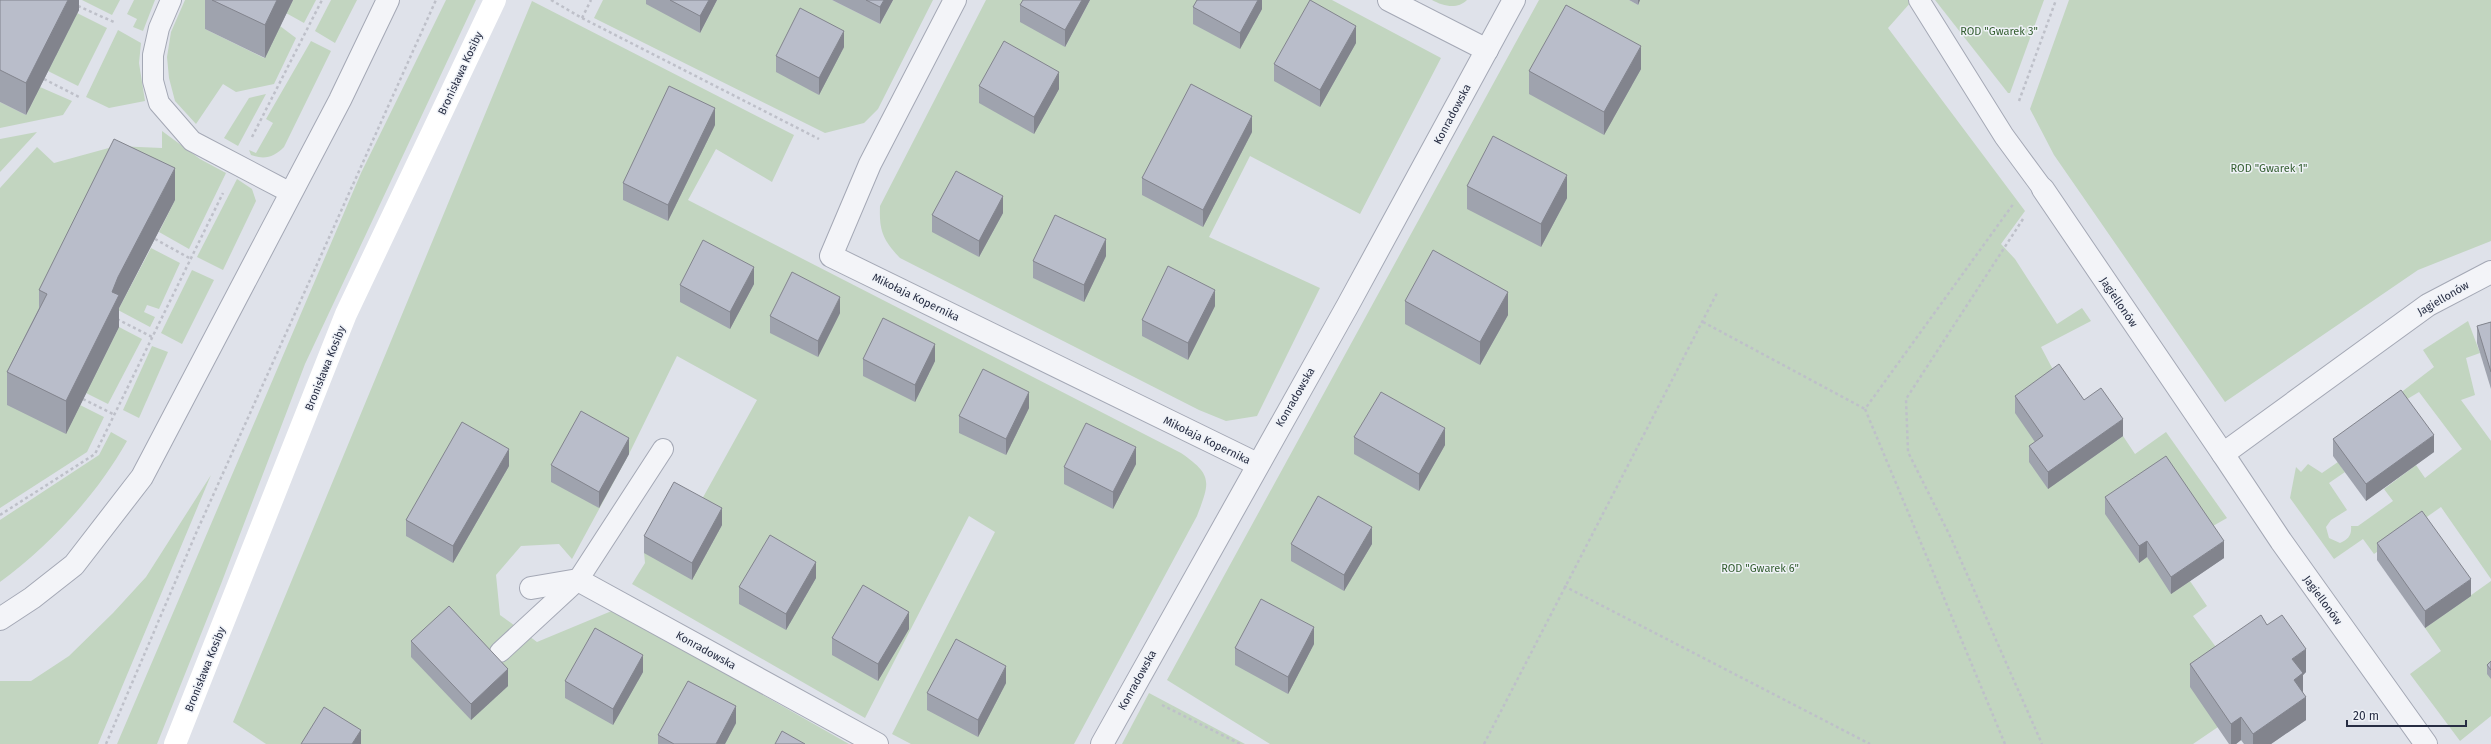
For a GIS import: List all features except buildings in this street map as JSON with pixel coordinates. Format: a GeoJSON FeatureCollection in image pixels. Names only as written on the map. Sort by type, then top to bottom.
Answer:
{"type":"FeatureCollection","features":[{"type":"Feature","properties":{"kind":"street"},"geometry":{"type":"LineString","coordinates":[[0,619],[32,598],[74,565],[142,477],[289,192],[340,100],[388,0]]}},
{"type":"Feature","properties":{"kind":"street","name":"Bronisława Kosiby"},"geometry":{"type":"LineString","coordinates":[[175,744],[346,314],[495,0]]}},
{"type":"Feature","properties":{"kind":"street","name":"Mikołaja Kopernika"},"geometry":{"type":"LineString","coordinates":[[955,0],[870,164],[831,256],[1256,464]]}},
{"type":"Feature","properties":{"kind":"street"},"geometry":{"type":"LineString","coordinates":[[1389,0],[1487,50]]}},
{"type":"Feature","properties":{"kind":"street","name":"Konradowska"},"geometry":{"type":"LineString","coordinates":[[1102,744],[1256,464],[1355,291],[1514,0]]}},
{"type":"Feature","properties":{"kind":"street","name":"Jagiellonów"},"geometry":{"type":"LineString","coordinates":[[2043,189],[2281,541],[2426,744]]}},
{"type":"Feature","properties":{"kind":"street","name":"Jagiellonów"},"geometry":{"type":"LineString","coordinates":[[2223,454],[2428,305],[2491,272]]}},
{"type":"Feature","properties":{"kind":"street"},"geometry":{"type":"LineString","coordinates":[[530,588],[578,580]]}},
{"type":"Feature","properties":{"kind":"street","name":"Konradowska"},"geometry":{"type":"LineString","coordinates":[[578,580],[877,744]]}},
{"type":"Feature","properties":{"kind":"lane"},"geometry":{"type":"LineString","coordinates":[[171,0],[159,28],[153,55],[153,81],[159,102],[192,141],[289,192]]}},
{"type":"Feature","properties":{"kind":"lane"},"geometry":{"type":"LineString","coordinates":[[1919,0],[2004,136],[2043,189]]}},
{"type":"Feature","properties":{"kind":"lane"},"geometry":{"type":"LineString","coordinates":[[500,652],[578,580],[663,449]]}},
{"type":"Feature","properties":{"kind":"path"},"geometry":{"type":"LineString","coordinates":[[238,166],[322,0]]}},
{"type":"Feature","properties":{"kind":"path"},"geometry":{"type":"LineString","coordinates":[[106,744],[197,531],[436,0]]}},
{"type":"Feature","properties":{"kind":"path"},"geometry":{"type":"LineString","coordinates":[[551,0],[582,18],[819,139]]}},
{"type":"Feature","properties":{"kind":"path"},"geometry":{"type":"LineString","coordinates":[[582,18],[591,0]]}},
{"type":"Feature","properties":{"kind":"path"},"geometry":{"type":"LineString","coordinates":[[2004,136],[2019,102],[2056,0]]}},
{"type":"Feature","properties":{"kind":"path"},"geometry":{"type":"LineString","coordinates":[[74,4],[116,23]]}},
{"type":"Feature","properties":{"kind":"path"},"geometry":{"type":"LineString","coordinates":[[44,79],[79,97]]}},
{"type":"Feature","properties":{"kind":"path"},"geometry":{"type":"LineString","coordinates":[[1865,409],[2015,201],[2043,189]]}},
{"type":"Feature","properties":{"kind":"path"},"geometry":{"type":"LineString","coordinates":[[2042,744],[1951,538],[1908,452],[1906,399],[2043,189]]}},
{"type":"Feature","properties":{"kind":"path"},"geometry":{"type":"LineString","coordinates":[[0,515],[95,454],[224,192]]}},
{"type":"Feature","properties":{"kind":"path"},"geometry":{"type":"LineString","coordinates":[[155,239],[191,259]]}},
{"type":"Feature","properties":{"kind":"path"},"geometry":{"type":"LineString","coordinates":[[1484,744],[1564,586],[1717,293]]}},
{"type":"Feature","properties":{"kind":"path"},"geometry":{"type":"LineString","coordinates":[[115,317],[152,337]]}},
{"type":"Feature","properties":{"kind":"path"},"geometry":{"type":"LineString","coordinates":[[1703,322],[1865,409],[2005,744]]}},
{"type":"Feature","properties":{"kind":"path"},"geometry":{"type":"LineString","coordinates":[[83,399],[115,415]]}},
{"type":"Feature","properties":{"kind":"path"},"geometry":{"type":"LineString","coordinates":[[1564,586],[1870,744]]}},
{"type":"Feature","properties":{"kind":"path"},"geometry":{"type":"LineString","coordinates":[[1132,690],[1240,744]]}},
{"type":"Feature","properties":{"kind":"green space"},"geometry":{"type":"Polygon","coordinates":[[[82,0],[120,0],[112,15],[82,0]]]}},
{"type":"Feature","properties":{"kind":"green space"},"geometry":{"type":"Polygon","coordinates":[[[134,0],[155,0],[143,31],[133,27],[137,19],[127,14],[134,0]]]}},
{"type":"Feature","properties":{"kind":"green space"},"geometry":{"type":"Polygon","coordinates":[[[185,0],[220,0],[205,29],[264,58],[280,26],[296,38],[274,84],[236,92],[223,84],[196,124],[175,101],[169,78],[167,57],[171,32],[185,0]]]}},
{"type":"Feature","properties":{"kind":"green space"},"geometry":{"type":"Polygon","coordinates":[[[293,0],[316,0],[304,23],[286,13],[293,0]]]}},
{"type":"Feature","properties":{"kind":"green space"},"geometry":{"type":"Polygon","coordinates":[[[331,0],[357,0],[335,43],[315,31],[331,0]]]}},
{"type":"Feature","properties":{"kind":"green space"},"geometry":{"type":"Polygon","coordinates":[[[446,0],[476,0],[305,364],[221,584],[157,744],[117,744],[361,173],[446,0]]]}},
{"type":"Feature","properties":{"kind":"green space"},"geometry":{"type":"Polygon","coordinates":[[[603,0],[648,0],[700,33],[717,0],[832,0],[880,24],[893,0],[933,0],[878,109],[864,123],[825,133],[594,18],[603,0]]]}},
{"type":"Feature","properties":{"kind":"green space"},"geometry":{"type":"Polygon","coordinates":[[[986,0],[1032,0],[1065,47],[1090,0],[1332,0],[1441,58],[1360,214],[1250,156],[1209,237],[1320,288],[1257,416],[1226,421],[1199,410],[900,258],[886,240],[881,229],[880,206],[986,0]]]}},
{"type":"Feature","properties":{"kind":"green space"},"geometry":{"type":"Polygon","coordinates":[[[1432,0],[1467,0],[1459,5],[1450,6],[1432,0]]]}},
{"type":"Feature","properties":{"kind":"green space","name":"ROD \"Gwarek 6\""},"geometry":{"type":"Polygon","coordinates":[[[1539,0],[1629,0],[1638,5],[1640,0],[1909,0],[1911,2],[1888,28],[2025,211],[2001,244],[2015,259],[2057,324],[2082,308],[2091,321],[2041,347],[2059,381],[2123,436],[2135,454],[2166,432],[2227,518],[2206,530],[2166,472],[2139,562],[2147,557],[2190,581],[2207,606],[2193,616],[2227,662],[2218,727],[2193,744],[1270,744],[1167,680],[1539,0]]]}},
{"type":"Feature","properties":{"kind":"green space","name":"ROD \"Gwarek 3\""},"geometry":{"type":"Polygon","coordinates":[[[1935,0],[2044,0],[2010,93],[2008,93],[1935,0]]]}},
{"type":"Feature","properties":{"kind":"green space","name":"ROD \"Gwarek 1\""},"geometry":{"type":"Polygon","coordinates":[[[2069,0],[2491,0],[2491,241],[2418,270],[2225,402],[2054,155],[2030,109],[2069,0]]]}},
{"type":"Feature","properties":{"kind":"green space"},"geometry":{"type":"Polygon","coordinates":[[[532,1],[794,135],[772,182],[716,149],[688,200],[1181,453],[1199,467],[1204,474],[1206,487],[1197,516],[1074,744],[911,744],[892,734],[995,532],[969,516],[865,718],[632,584],[645,563],[644,553],[696,510],[757,400],[677,356],[629,454],[572,559],[559,544],[521,546],[496,575],[500,615],[537,642],[614,610],[849,744],[725,744],[735,723],[663,744],[266,744],[233,722],[532,1]]]}},
{"type":"Feature","properties":{"kind":"green space"},"geometry":{"type":"Polygon","coordinates":[[[77,13],[107,28],[78,86],[48,71],[77,13]]]}},
{"type":"Feature","properties":{"kind":"green space"},"geometry":{"type":"Polygon","coordinates":[[[118,30],[141,43],[139,63],[145,101],[109,108],[86,97],[118,30]]]}},
{"type":"Feature","properties":{"kind":"green space"},"geometry":{"type":"Polygon","coordinates":[[[311,41],[331,51],[284,147],[269,157],[256,157],[251,155],[249,150],[256,153],[273,123],[266,119],[311,41]]]}},
{"type":"Feature","properties":{"kind":"green space"},"geometry":{"type":"Polygon","coordinates":[[[40,87],[72,101],[63,115],[0,128],[0,102],[26,115],[40,87]]]}},
{"type":"Feature","properties":{"kind":"green space"},"geometry":{"type":"Polygon","coordinates":[[[266,94],[238,146],[224,138],[249,98],[266,94]]]}},
{"type":"Feature","properties":{"kind":"green space"},"geometry":{"type":"Polygon","coordinates":[[[162,131],[200,159],[226,173],[189,249],[159,232],[175,200],[115,171],[80,405],[104,417],[87,452],[0,508],[0,188],[37,147],[54,163],[116,146],[162,148],[162,131]]]}},
{"type":"Feature","properties":{"kind":"green space"},"geometry":{"type":"Polygon","coordinates":[[[37,132],[0,172],[0,139],[37,132]]]}},
{"type":"Feature","properties":{"kind":"green space"},"geometry":{"type":"Polygon","coordinates":[[[237,179],[252,189],[256,201],[223,270],[197,257],[237,179]]]}},
{"type":"Feature","properties":{"kind":"green space"},"geometry":{"type":"Polygon","coordinates":[[[151,248],[180,263],[159,309],[147,305],[144,312],[155,317],[150,327],[118,310],[151,248]]]}},
{"type":"Feature","properties":{"kind":"green space"},"geometry":{"type":"Polygon","coordinates":[[[192,270],[214,280],[182,344],[161,333],[192,270]]]}},
{"type":"Feature","properties":{"kind":"green space"},"geometry":{"type":"Polygon","coordinates":[[[2468,321],[2480,353],[2466,358],[2475,395],[2461,400],[2491,441],[2491,579],[2441,507],[2374,554],[2363,539],[2334,559],[2290,498],[2296,467],[2301,472],[2308,464],[2322,473],[2338,462],[2345,472],[2329,483],[2347,510],[2331,520],[2326,527],[2329,538],[2340,543],[2349,537],[2351,526],[2358,526],[2393,501],[2384,489],[2416,465],[2425,478],[2462,449],[2419,392],[2404,401],[2399,394],[2434,367],[2423,350],[2468,321]]]}},
{"type":"Feature","properties":{"kind":"green space"},"geometry":{"type":"Polygon","coordinates":[[[119,327],[142,339],[108,404],[86,393],[119,327]]]}},
{"type":"Feature","properties":{"kind":"green space"},"geometry":{"type":"Polygon","coordinates":[[[152,346],[168,352],[139,418],[123,410],[152,346]]]}},
{"type":"Feature","properties":{"kind":"green space"},"geometry":{"type":"Polygon","coordinates":[[[111,432],[127,441],[101,481],[71,518],[54,536],[19,568],[0,582],[0,520],[99,455],[111,432]]]}},
{"type":"Feature","properties":{"kind":"green space"},"geometry":{"type":"Polygon","coordinates":[[[211,475],[98,744],[0,744],[0,681],[31,681],[69,656],[113,613],[146,577],[211,475]]]}},
{"type":"Feature","properties":{"kind":"green space"},"geometry":{"type":"Polygon","coordinates":[[[2491,581],[2491,716],[2460,741],[2410,674],[2441,651],[2425,628],[2491,581]]]}},
{"type":"Feature","properties":{"kind":"green space"},"geometry":{"type":"Polygon","coordinates":[[[1149,693],[1245,744],[1122,744],[1149,693]]]}}]}
